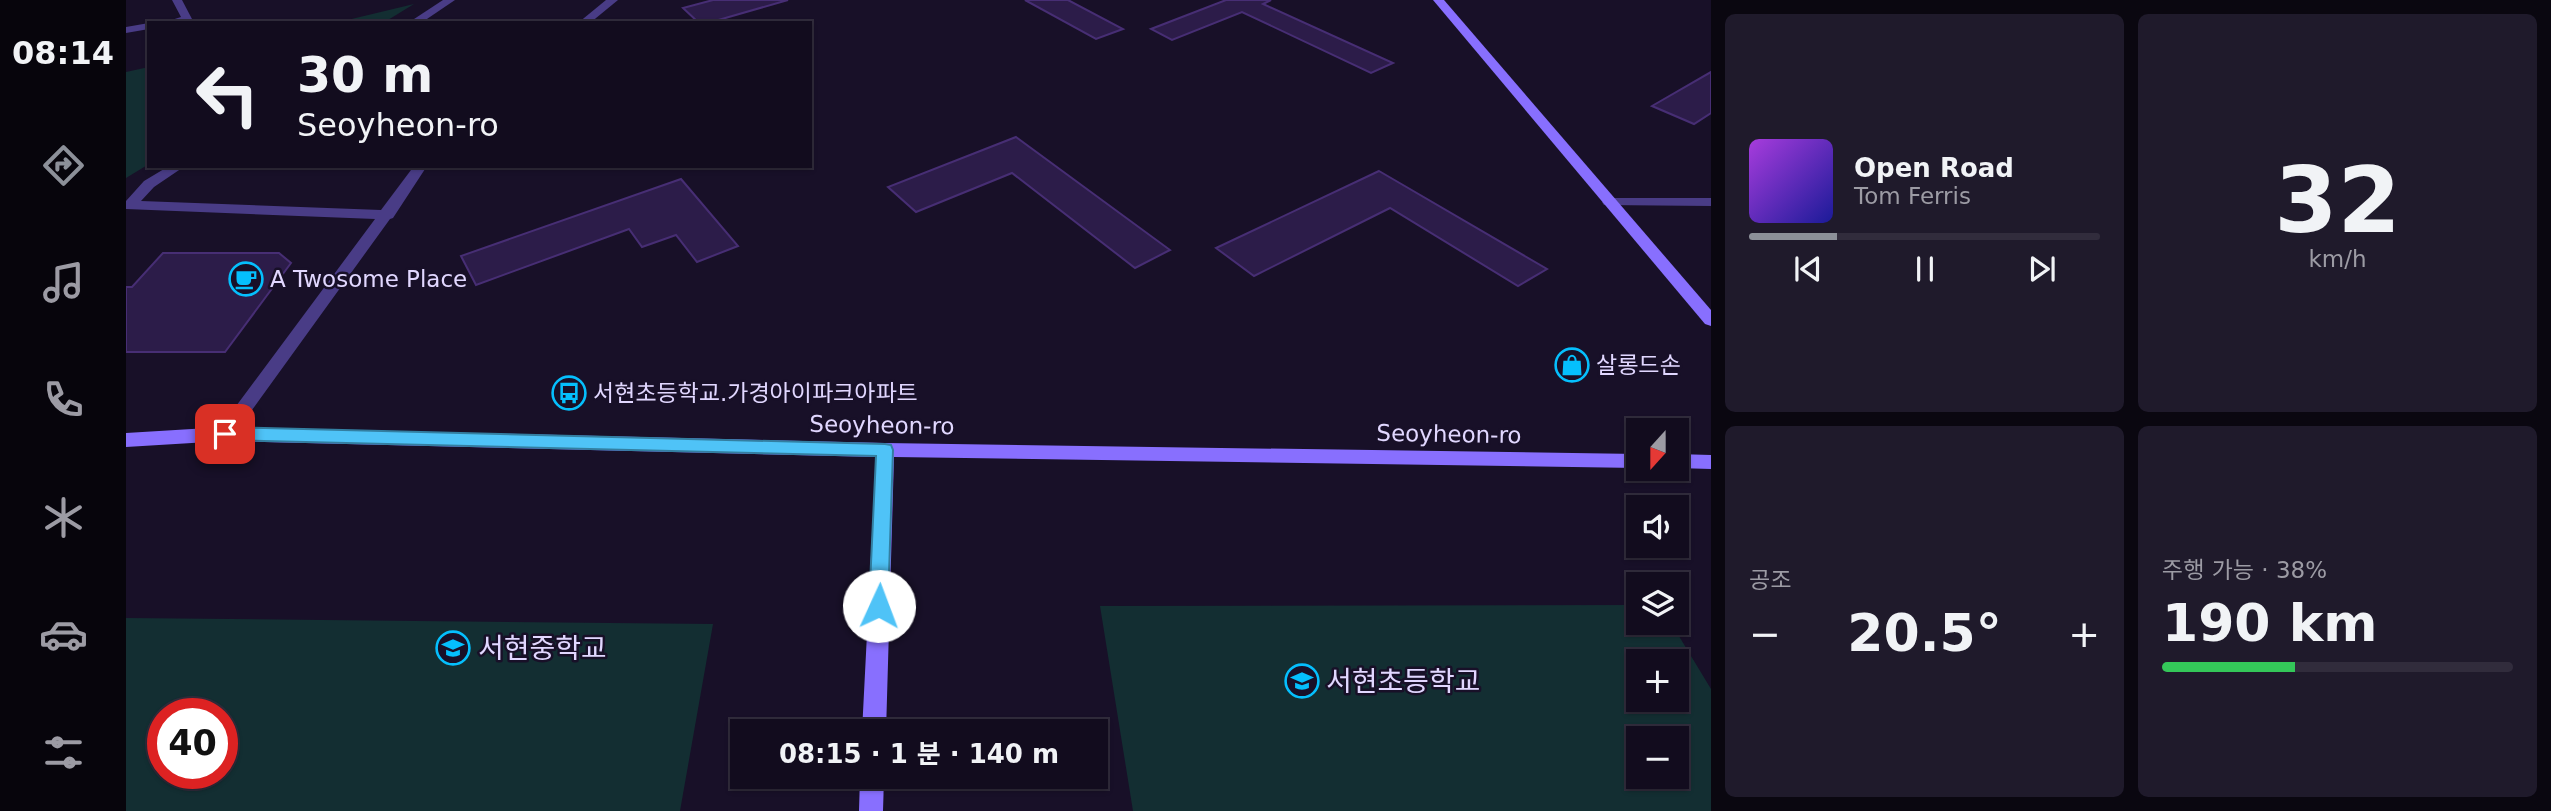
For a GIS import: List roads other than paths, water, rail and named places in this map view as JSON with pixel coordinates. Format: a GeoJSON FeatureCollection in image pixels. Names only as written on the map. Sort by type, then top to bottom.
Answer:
{"type":"FeatureCollection","features":[{"type":"Feature","properties":{"kind":"street"},"geometry":{"type":"LineString","coordinates":[[177,0],[187,19],[177,21]]}},
{"type":"Feature","properties":{"kind":"street"},"geometry":{"type":"LineString","coordinates":[[416,21],[450,0]]}},
{"type":"Feature","properties":{"kind":"street"},"geometry":{"type":"LineString","coordinates":[[586,21],[613,0]]}},
{"type":"Feature","properties":{"kind":"street"},"geometry":{"type":"LineString","coordinates":[[1438,0],[1711,320]]}},
{"type":"Feature","properties":{"kind":"street"},"geometry":{"type":"LineString","coordinates":[[126,30],[147,26]]}},
{"type":"Feature","properties":{"kind":"street"},"geometry":{"type":"LineString","coordinates":[[128,205],[149,184],[176,168]]}},
{"type":"Feature","properties":{"kind":"street"},"geometry":{"type":"LineString","coordinates":[[225,434],[388,215],[420,168]]}},
{"type":"Feature","properties":{"kind":"street"},"geometry":{"type":"LineString","coordinates":[[1609,202],[1711,202]]}},
{"type":"Feature","properties":{"kind":"street"},"geometry":{"type":"LineString","coordinates":[[128,205],[388,215]]}},
{"type":"Feature","properties":{"kind":"street","name":"Seoyheon-ro"},"geometry":{"type":"LineString","coordinates":[[126,440],[225,434],[885,450],[1626,461]]}},
{"type":"Feature","properties":{"kind":"street"},"geometry":{"type":"LineString","coordinates":[[875,719],[885,450]]}},
{"type":"Feature","properties":{"kind":"street"},"geometry":{"type":"LineString","coordinates":[[1689,461],[1711,462]]}},
{"type":"Feature","properties":{"kind":"street"},"geometry":{"type":"LineString","coordinates":[[871,811],[872,789]]}},
{"type":"Feature","properties":{"kind":"place","name":"A Twosome Place"},"geometry":{"type":"Point","coordinates":[246,279]}},
{"type":"Feature","properties":{"kind":"place","name":"살롱드손"},"geometry":{"type":"Point","coordinates":[1572,365]}},
{"type":"Feature","properties":{"kind":"place","name":"서현초등학교.가경아이파크아파트"},"geometry":{"type":"Point","coordinates":[569,393]}},
{"type":"Feature","properties":{"kind":"place","name":"서현중학교"},"geometry":{"type":"Point","coordinates":[453,648]}},
{"type":"Feature","properties":{"kind":"place","name":"서현초등학교"},"geometry":{"type":"Point","coordinates":[1302,681]}}]}
